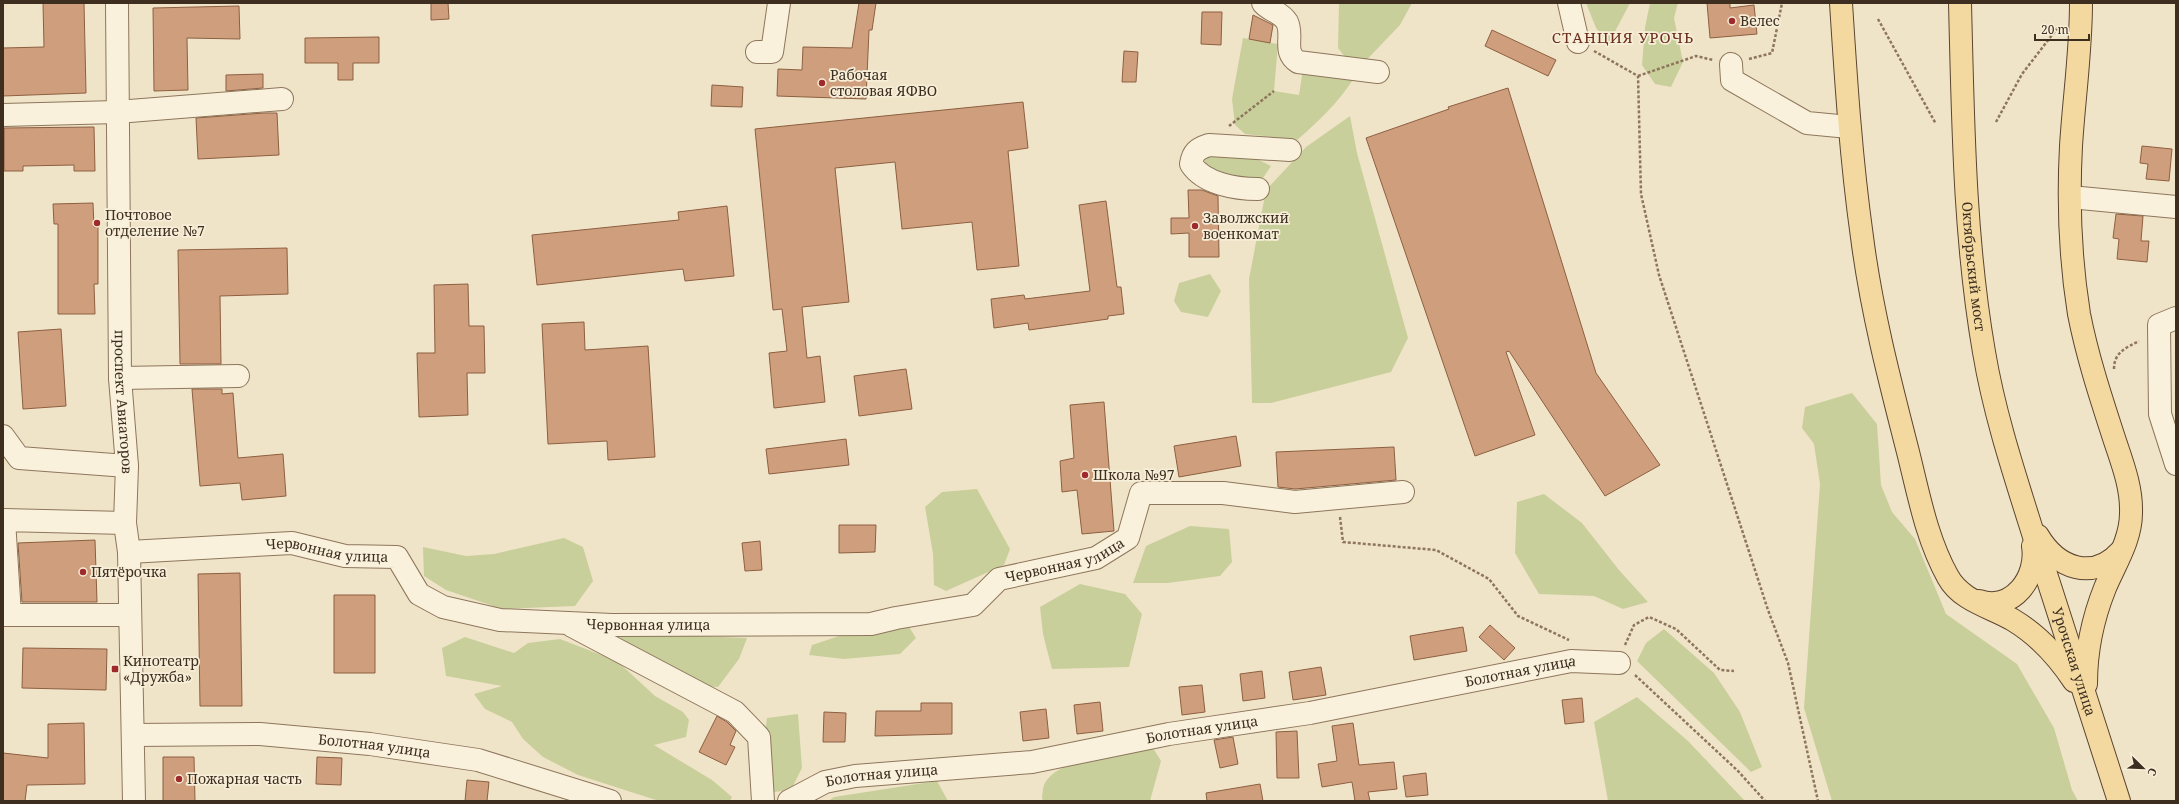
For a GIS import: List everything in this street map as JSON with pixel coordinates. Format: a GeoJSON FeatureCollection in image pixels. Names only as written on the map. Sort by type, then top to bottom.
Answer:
{"type":"FeatureCollection","features":[{"type":"Feature","properties":{"kind":"main road"},"geometry":{"type":"LineString","coordinates":[[1841,3],[1849,128],[1863,246],[1875,316],[1924,517],[1936,552],[1948,578],[1958,590],[1969,598],[2015,621],[2050,650],[2068,672],[2086,701]]}},
{"type":"Feature","properties":{"kind":"main road"},"geometry":{"type":"LineString","coordinates":[[2081,3],[2071,146],[2070,197],[2072,260],[2079,314],[2100,395],[2127,479],[2131,497],[2131,514],[2127,539],[2105,589],[2095,618],[2086,666],[2086,701]]}},
{"type":"Feature","properties":{"kind":"main road","name":"Октябрьский мост"},"geometry":{"type":"LineString","coordinates":[[1960,9],[1966,176],[1974,288],[1984,353],[1997,414],[2030,523]]}},
{"type":"Feature","properties":{"kind":"main road"},"geometry":{"type":"LineString","coordinates":[[1969,598],[1984,603],[1996,604],[2008,600],[2018,593],[2027,582],[2032,570],[2034,549],[2030,523]]}},
{"type":"Feature","properties":{"kind":"main road"},"geometry":{"type":"LineString","coordinates":[[2030,523],[2042,544],[2052,554],[2063,562],[2076,567],[2090,569],[2101,567],[2112,561],[2121,550],[2127,539]]}},
{"type":"Feature","properties":{"kind":"main road","name":"Урочская улица"},"geometry":{"type":"LineString","coordinates":[[2030,523],[2119,801]]}},
{"type":"Feature","properties":{"kind":"street","name":"проспект Авиаторов"},"geometry":{"type":"LineString","coordinates":[[117,3],[120,378],[127,466],[125,523],[129,552],[134,801]]}},
{"type":"Feature","properties":{"kind":"street"},"geometry":{"type":"LineString","coordinates":[[757,52],[772,52],[778,3]]}},
{"type":"Feature","properties":{"kind":"street"},"geometry":{"type":"LineString","coordinates":[[1263,3],[1282,14],[1288,24],[1289,51],[1293,59],[1298,62],[1378,72]]}},
{"type":"Feature","properties":{"kind":"street"},"geometry":{"type":"LineString","coordinates":[[1569,3],[1578,42]]}},
{"type":"Feature","properties":{"kind":"street"},"geometry":{"type":"LineString","coordinates":[[1731,64],[1732,80],[1808,123],[1849,128]]}},
{"type":"Feature","properties":{"kind":"street"},"geometry":{"type":"LineString","coordinates":[[3,115],[117,112],[282,99]]}},
{"type":"Feature","properties":{"kind":"street"},"geometry":{"type":"LineString","coordinates":[[1258,189],[1239,189],[1207,177],[1195,170],[1191,164],[1193,154],[1200,148],[1213,145],[1290,150]]}},
{"type":"Feature","properties":{"kind":"street"},"geometry":{"type":"LineString","coordinates":[[2070,197],[2176,207]]}},
{"type":"Feature","properties":{"kind":"street"},"geometry":{"type":"LineString","coordinates":[[2168,322],[2160,414],[2176,464]]}},
{"type":"Feature","properties":{"kind":"street"},"geometry":{"type":"LineString","coordinates":[[120,378],[238,376]]}},
{"type":"Feature","properties":{"kind":"street"},"geometry":{"type":"LineString","coordinates":[[3,436],[11,460],[127,466]]}},
{"type":"Feature","properties":{"kind":"street"},"geometry":{"type":"LineString","coordinates":[[1338,498],[1403,492]]}},
{"type":"Feature","properties":{"kind":"street","name":"Червонная улица"},"geometry":{"type":"LineString","coordinates":[[129,552],[292,543],[345,556],[397,557],[419,594],[443,607],[500,620],[612,626],[871,624],[896,618],[972,605],[999,579],[1096,558],[1128,538],[1141,493],[1223,493],[1295,502],[1338,498]]}},
{"type":"Feature","properties":{"kind":"street"},"geometry":{"type":"LineString","coordinates":[[125,523],[4,520],[7,615],[130,615]]}},
{"type":"Feature","properties":{"kind":"street"},"geometry":{"type":"LineString","coordinates":[[567,623],[735,712],[759,737],[763,801]]}},
{"type":"Feature","properties":{"kind":"street","name":"Болотная улица"},"geometry":{"type":"LineString","coordinates":[[789,801],[825,782],[855,776],[1032,762],[1169,734],[1310,713],[1571,661],[1619,662]]}},
{"type":"Feature","properties":{"kind":"street","name":"Болотная улица"},"geometry":{"type":"LineString","coordinates":[[133,735],[260,734],[370,744],[478,760],[610,801]]}},
{"type":"Feature","properties":{"kind":"path"},"geometry":{"type":"LineString","coordinates":[[1578,42],[1638,76],[1696,56],[1731,64],[1772,53],[1782,3]]}},
{"type":"Feature","properties":{"kind":"path"},"geometry":{"type":"LineString","coordinates":[[1878,19],[1936,124]]}},
{"type":"Feature","properties":{"kind":"path"},"geometry":{"type":"LineString","coordinates":[[1996,122],[2022,74],[2064,20]]}},
{"type":"Feature","properties":{"kind":"path"},"geometry":{"type":"LineString","coordinates":[[1638,76],[1642,194],[1660,275],[1768,610],[1788,663],[1818,801]]}},
{"type":"Feature","properties":{"kind":"path"},"geometry":{"type":"LineString","coordinates":[[1228,127],[1274,91]]}},
{"type":"Feature","properties":{"kind":"path"},"geometry":{"type":"LineString","coordinates":[[2100,395],[2114,381],[2114,361],[2118,353],[2143,339],[2168,322]]}},
{"type":"Feature","properties":{"kind":"path"},"geometry":{"type":"LineString","coordinates":[[1338,498],[1343,542],[1436,550],[1489,578],[1518,616],[1570,641]]}},
{"type":"Feature","properties":{"kind":"path"},"geometry":{"type":"LineString","coordinates":[[1734,671],[1720,670],[1676,629],[1649,617],[1634,624],[1619,662],[1643,681],[1738,770],[1765,801]]}},
{"type":"Feature","properties":{"kind":"green space"},"geometry":{"type":"Polygon","coordinates":[[[1339,3],[1412,3],[1400,25],[1356,71],[1338,48],[1339,3]]]}},
{"type":"Feature","properties":{"kind":"green space"},"geometry":{"type":"Polygon","coordinates":[[[1586,3],[1630,3],[1609,43],[1596,28],[1586,3]]]}},
{"type":"Feature","properties":{"kind":"green space"},"geometry":{"type":"Polygon","coordinates":[[[1650,3],[1678,3],[1674,18],[1683,62],[1671,87],[1655,84],[1642,65],[1645,27],[1650,3]]]}},
{"type":"Feature","properties":{"kind":"green space"},"geometry":{"type":"Polygon","coordinates":[[[1243,38],[1278,44],[1274,91],[1299,95],[1303,69],[1354,78],[1328,111],[1297,140],[1245,134],[1235,125],[1232,99],[1243,38]]]}},
{"type":"Feature","properties":{"kind":"green space"},"geometry":{"type":"Polygon","coordinates":[[[1350,116],[1357,153],[1408,338],[1391,372],[1271,403],[1252,403],[1249,279],[1266,190],[1306,147],[1350,116]]]}},
{"type":"Feature","properties":{"kind":"green space"},"geometry":{"type":"Polygon","coordinates":[[[1212,149],[1247,154],[1271,166],[1257,187],[1210,175],[1204,159],[1212,149]]]}},
{"type":"Feature","properties":{"kind":"green space"},"geometry":{"type":"Polygon","coordinates":[[[1210,274],[1221,291],[1208,317],[1181,312],[1174,301],[1179,283],[1210,274]]]}},
{"type":"Feature","properties":{"kind":"green space"},"geometry":{"type":"Polygon","coordinates":[[[1852,393],[1877,424],[1881,485],[1892,512],[1915,539],[1946,614],[2017,664],[2054,728],[2072,790],[2078,801],[1832,801],[1804,708],[1820,484],[1814,444],[1802,428],[1805,407],[1852,393]]]}},
{"type":"Feature","properties":{"kind":"green space"},"geometry":{"type":"Polygon","coordinates":[[[977,489],[1010,549],[1004,565],[946,591],[934,585],[933,554],[925,507],[942,492],[977,489]]]}},
{"type":"Feature","properties":{"kind":"green space"},"geometry":{"type":"Polygon","coordinates":[[[1544,494],[1582,523],[1619,570],[1648,602],[1623,609],[1594,596],[1539,594],[1515,553],[1517,502],[1544,494]]]}},
{"type":"Feature","properties":{"kind":"green space"},"geometry":{"type":"Polygon","coordinates":[[[1190,526],[1229,529],[1232,562],[1220,576],[1168,583],[1133,583],[1146,546],[1190,526]]]}},
{"type":"Feature","properties":{"kind":"green space"},"geometry":{"type":"Polygon","coordinates":[[[564,538],[583,547],[593,581],[575,606],[502,609],[446,590],[424,576],[423,547],[466,556],[494,554],[564,538]]]}},
{"type":"Feature","properties":{"kind":"green space"},"geometry":{"type":"Polygon","coordinates":[[[1080,584],[1125,594],[1142,614],[1129,667],[1052,669],[1043,634],[1040,607],[1080,584]]]}},
{"type":"Feature","properties":{"kind":"green space"},"geometry":{"type":"Polygon","coordinates":[[[909,627],[916,638],[900,654],[844,659],[809,655],[812,645],[845,634],[909,627]]]}},
{"type":"Feature","properties":{"kind":"green space"},"geometry":{"type":"Polygon","coordinates":[[[1664,629],[1714,673],[1740,712],[1762,767],[1751,772],[1637,661],[1646,643],[1664,629]]]}},
{"type":"Feature","properties":{"kind":"green space"},"geometry":{"type":"Polygon","coordinates":[[[628,633],[747,638],[739,659],[718,687],[700,686],[617,639],[628,633]]]}},
{"type":"Feature","properties":{"kind":"green space"},"geometry":{"type":"Polygon","coordinates":[[[465,637],[514,653],[528,643],[560,639],[617,661],[655,696],[683,712],[689,720],[686,737],[654,745],[712,780],[732,797],[730,801],[659,801],[578,775],[543,757],[523,739],[512,722],[485,709],[474,694],[502,686],[446,676],[442,648],[465,637]]]}},
{"type":"Feature","properties":{"kind":"green space"},"geometry":{"type":"Polygon","coordinates":[[[1637,697],[1688,741],[1745,801],[1608,801],[1594,722],[1637,697]]]}},
{"type":"Feature","properties":{"kind":"green space"},"geometry":{"type":"Polygon","coordinates":[[[798,714],[802,768],[791,790],[774,792],[764,740],[767,718],[798,714]]]}},
{"type":"Feature","properties":{"kind":"green space"},"geometry":{"type":"Polygon","coordinates":[[[1153,748],[1161,761],[1150,801],[1043,801],[1043,789],[1048,778],[1059,770],[1073,763],[1090,758],[1153,748]]]}},
{"type":"Feature","properties":{"kind":"green space"},"geometry":{"type":"Polygon","coordinates":[[[937,781],[948,801],[828,801],[834,797],[937,781]]]}},
{"type":"Feature","properties":{"kind":"building"},"geometry":{"type":"Polygon","coordinates":[[[43,3],[84,3],[86,93],[3,96],[3,48],[44,47],[43,3]]]}},
{"type":"Feature","properties":{"kind":"building"},"geometry":{"type":"Polygon","coordinates":[[[431,3],[448,3],[449,19],[431,20],[431,3]]]}},
{"type":"Feature","properties":{"kind":"building","name":"Рабочая столовая ЯФВО"},"geometry":{"type":"Polygon","coordinates":[[[859,3],[876,3],[872,30],[869,30],[866,99],[777,96],[778,69],[802,70],[803,47],[852,48],[859,3]]]}},
{"type":"Feature","properties":{"kind":"building","name":"Велес"},"geometry":{"type":"Polygon","coordinates":[[[1707,3],[1730,3],[1730,8],[1754,5],[1757,34],[1710,38],[1707,3]]]}},
{"type":"Feature","properties":{"kind":"building"},"geometry":{"type":"Polygon","coordinates":[[[239,6],[240,39],[187,38],[188,90],[154,91],[153,8],[239,6]]]}},
{"type":"Feature","properties":{"kind":"building"},"geometry":{"type":"Polygon","coordinates":[[[1202,12],[1222,12],[1221,45],[1201,44],[1202,12]]]}},
{"type":"Feature","properties":{"kind":"building"},"geometry":{"type":"Polygon","coordinates":[[[1253,15],[1273,25],[1270,43],[1249,39],[1253,15]]]}},
{"type":"Feature","properties":{"kind":"building"},"geometry":{"type":"Polygon","coordinates":[[[1492,30],[1556,60],[1548,76],[1485,46],[1492,30]]]}},
{"type":"Feature","properties":{"kind":"building"},"geometry":{"type":"Polygon","coordinates":[[[379,37],[379,63],[353,63],[353,80],[338,80],[338,63],[305,63],[305,38],[379,37]]]}},
{"type":"Feature","properties":{"kind":"building"},"geometry":{"type":"Polygon","coordinates":[[[1124,51],[1138,52],[1136,82],[1122,82],[1124,51]]]}},
{"type":"Feature","properties":{"kind":"building"},"geometry":{"type":"Polygon","coordinates":[[[263,74],[263,88],[226,91],[226,75],[263,74]]]}},
{"type":"Feature","properties":{"kind":"building"},"geometry":{"type":"Polygon","coordinates":[[[712,85],[743,87],[742,107],[711,106],[712,85]]]}},
{"type":"Feature","properties":{"kind":"building"},"geometry":{"type":"Polygon","coordinates":[[[1508,88],[1596,373],[1660,465],[1605,496],[1509,351],[1506,352],[1535,435],[1475,456],[1366,138],[1449,109],[1448,107],[1508,88]]]}},
{"type":"Feature","properties":{"kind":"building"},"geometry":{"type":"Polygon","coordinates":[[[1023,102],[1028,148],[1008,151],[1019,266],[977,270],[972,222],[902,229],[895,162],[835,168],[849,302],[802,307],[807,358],[820,356],[825,402],[774,408],[769,353],[787,351],[782,309],[773,310],[755,129],[1023,102]]]}},
{"type":"Feature","properties":{"kind":"building"},"geometry":{"type":"Polygon","coordinates":[[[277,113],[279,155],[198,159],[196,118],[277,113]]]}},
{"type":"Feature","properties":{"kind":"building"},"geometry":{"type":"Polygon","coordinates":[[[94,127],[95,171],[74,171],[74,165],[23,166],[23,171],[4,171],[4,128],[94,127]]]}},
{"type":"Feature","properties":{"kind":"building"},"geometry":{"type":"Polygon","coordinates":[[[2142,146],[2172,149],[2169,181],[2146,179],[2148,164],[2140,163],[2142,146]]]}},
{"type":"Feature","properties":{"kind":"building","name":"Заволжский военкомат"},"geometry":{"type":"Polygon","coordinates":[[[1188,190],[1202,190],[1218,196],[1219,257],[1189,257],[1189,233],[1171,234],[1171,218],[1189,218],[1188,190]]]}},
{"type":"Feature","properties":{"kind":"building"},"geometry":{"type":"Polygon","coordinates":[[[1106,201],[1117,287],[1121,287],[1124,314],[1108,316],[1108,319],[1029,330],[1028,323],[994,328],[991,299],[1024,295],[1025,299],[1090,291],[1079,205],[1106,201]]]}},
{"type":"Feature","properties":{"kind":"building"},"geometry":{"type":"Polygon","coordinates":[[[93,203],[94,227],[98,227],[98,284],[94,284],[95,314],[58,314],[58,224],[54,224],[53,204],[93,203]]]}},
{"type":"Feature","properties":{"kind":"building"},"geometry":{"type":"Polygon","coordinates":[[[727,206],[734,276],[685,281],[683,269],[537,285],[532,235],[679,220],[678,212],[727,206]]]}},
{"type":"Feature","properties":{"kind":"building"},"geometry":{"type":"Polygon","coordinates":[[[2116,214],[2143,216],[2141,241],[2149,241],[2147,262],[2117,259],[2119,239],[2113,238],[2116,214]]]}},
{"type":"Feature","properties":{"kind":"building"},"geometry":{"type":"Polygon","coordinates":[[[287,248],[288,294],[220,296],[221,364],[180,364],[178,250],[287,248]]]}},
{"type":"Feature","properties":{"kind":"building"},"geometry":{"type":"Polygon","coordinates":[[[468,284],[469,326],[484,326],[485,373],[467,373],[468,415],[419,417],[417,353],[435,353],[434,285],[468,284]]]}},
{"type":"Feature","properties":{"kind":"building"},"geometry":{"type":"Polygon","coordinates":[[[584,322],[585,350],[648,346],[655,457],[608,460],[607,441],[548,444],[542,324],[584,322]]]}},
{"type":"Feature","properties":{"kind":"building"},"geometry":{"type":"Polygon","coordinates":[[[61,329],[66,406],[23,409],[18,332],[61,329]]]}},
{"type":"Feature","properties":{"kind":"building"},"geometry":{"type":"Polygon","coordinates":[[[906,369],[912,409],[859,416],[854,376],[906,369]]]}},
{"type":"Feature","properties":{"kind":"building"},"geometry":{"type":"Polygon","coordinates":[[[192,389],[222,389],[222,394],[233,393],[238,458],[283,454],[286,496],[242,500],[240,483],[200,486],[192,389]]]}},
{"type":"Feature","properties":{"kind":"building","name":"Школа №97"},"geometry":{"type":"Polygon","coordinates":[[[1104,402],[1114,531],[1082,534],[1077,490],[1062,492],[1060,461],[1074,458],[1070,405],[1104,402]]]}},
{"type":"Feature","properties":{"kind":"building"},"geometry":{"type":"Polygon","coordinates":[[[1236,436],[1241,466],[1179,477],[1174,446],[1236,436]]]}},
{"type":"Feature","properties":{"kind":"building"},"geometry":{"type":"Polygon","coordinates":[[[846,439],[849,465],[769,474],[766,449],[846,439]]]}},
{"type":"Feature","properties":{"kind":"building"},"geometry":{"type":"Polygon","coordinates":[[[1394,447],[1396,480],[1295,489],[1278,487],[1276,452],[1394,447]]]}},
{"type":"Feature","properties":{"kind":"building"},"geometry":{"type":"Polygon","coordinates":[[[839,525],[876,525],[875,552],[839,553],[839,525]]]}},
{"type":"Feature","properties":{"kind":"building"},"geometry":{"type":"Polygon","coordinates":[[[95,540],[97,602],[22,602],[18,543],[95,540]]]}},
{"type":"Feature","properties":{"kind":"building"},"geometry":{"type":"Polygon","coordinates":[[[760,541],[762,570],[745,571],[742,543],[760,541]]]}},
{"type":"Feature","properties":{"kind":"building"},"geometry":{"type":"Polygon","coordinates":[[[240,573],[242,706],[200,706],[198,574],[240,573]]]}},
{"type":"Feature","properties":{"kind":"building"},"geometry":{"type":"Polygon","coordinates":[[[334,595],[375,595],[375,673],[334,673],[334,595]]]}},
{"type":"Feature","properties":{"kind":"building"},"geometry":{"type":"Polygon","coordinates":[[[1490,625],[1515,648],[1504,660],[1479,637],[1490,625]]]}},
{"type":"Feature","properties":{"kind":"building"},"geometry":{"type":"Polygon","coordinates":[[[1463,627],[1467,651],[1414,660],[1410,636],[1463,627]]]}},
{"type":"Feature","properties":{"kind":"building"},"geometry":{"type":"Polygon","coordinates":[[[23,648],[107,649],[106,690],[22,688],[23,648]]]}},
{"type":"Feature","properties":{"kind":"building"},"geometry":{"type":"Polygon","coordinates":[[[1321,667],[1326,695],[1293,700],[1289,672],[1321,667]]]}},
{"type":"Feature","properties":{"kind":"building"},"geometry":{"type":"Polygon","coordinates":[[[1262,671],[1265,698],[1243,701],[1240,674],[1262,671]]]}},
{"type":"Feature","properties":{"kind":"building"},"geometry":{"type":"Polygon","coordinates":[[[1202,685],[1205,712],[1182,715],[1179,687],[1202,685]]]}},
{"type":"Feature","properties":{"kind":"building"},"geometry":{"type":"Polygon","coordinates":[[[1582,698],[1584,722],[1565,724],[1562,700],[1582,698]]]}},
{"type":"Feature","properties":{"kind":"building"},"geometry":{"type":"Polygon","coordinates":[[[1100,702],[1103,731],[1077,734],[1074,705],[1100,702]]]}},
{"type":"Feature","properties":{"kind":"building"},"geometry":{"type":"Polygon","coordinates":[[[921,703],[952,703],[952,734],[875,736],[876,711],[921,711],[921,703]]]}},
{"type":"Feature","properties":{"kind":"building"},"geometry":{"type":"Polygon","coordinates":[[[1046,709],[1049,738],[1023,741],[1020,712],[1046,709]]]}},
{"type":"Feature","properties":{"kind":"building"},"geometry":{"type":"Polygon","coordinates":[[[824,712],[846,713],[845,742],[823,742],[824,712]]]}},
{"type":"Feature","properties":{"kind":"building"},"geometry":{"type":"Polygon","coordinates":[[[717,716],[727,722],[736,731],[730,745],[735,747],[726,765],[699,752],[717,716]]]}},
{"type":"Feature","properties":{"kind":"building"},"geometry":{"type":"Polygon","coordinates":[[[84,723],[85,784],[27,785],[25,801],[3,801],[3,753],[48,758],[48,724],[84,723]]]}},
{"type":"Feature","properties":{"kind":"building"},"geometry":{"type":"Polygon","coordinates":[[[1353,723],[1359,765],[1394,762],[1397,789],[1368,792],[1370,801],[1355,801],[1352,782],[1322,787],[1318,764],[1337,761],[1332,726],[1353,723]]]}},
{"type":"Feature","properties":{"kind":"building"},"geometry":{"type":"Polygon","coordinates":[[[1297,731],[1299,778],[1277,778],[1276,732],[1297,731]]]}},
{"type":"Feature","properties":{"kind":"building"},"geometry":{"type":"Polygon","coordinates":[[[1233,737],[1238,764],[1220,768],[1214,740],[1233,737]]]}},
{"type":"Feature","properties":{"kind":"building","name":"Пожарная часть"},"geometry":{"type":"Polygon","coordinates":[[[163,757],[194,757],[195,801],[163,801],[163,757]]]}},
{"type":"Feature","properties":{"kind":"building"},"geometry":{"type":"Polygon","coordinates":[[[317,757],[342,758],[341,785],[316,784],[317,757]]]}},
{"type":"Feature","properties":{"kind":"building"},"geometry":{"type":"Polygon","coordinates":[[[1426,773],[1428,795],[1406,797],[1403,776],[1426,773]]]}},
{"type":"Feature","properties":{"kind":"building"},"geometry":{"type":"Polygon","coordinates":[[[467,780],[489,782],[487,801],[465,801],[467,780]]]}},
{"type":"Feature","properties":{"kind":"building"},"geometry":{"type":"Polygon","coordinates":[[[1260,784],[1263,801],[1207,801],[1206,793],[1260,784]]]}},
{"type":"Feature","properties":{"kind":"place","name":"Велес"},"geometry":{"type":"Point","coordinates":[1732,21]}},
{"type":"Feature","properties":{"kind":"place","name":"Рабочая столовая ЯФВО"},"geometry":{"type":"Point","coordinates":[822,83]}},
{"type":"Feature","properties":{"kind":"place","name":"Почтовое отделение №7"},"geometry":{"type":"Point","coordinates":[97,223]}},
{"type":"Feature","properties":{"kind":"place","name":"Заволжский военкомат"},"geometry":{"type":"Point","coordinates":[1195,226]}},
{"type":"Feature","properties":{"kind":"place","name":"Школа №97"},"geometry":{"type":"Point","coordinates":[1085,475]}},
{"type":"Feature","properties":{"kind":"place","name":"Пятёрочка"},"geometry":{"type":"Point","coordinates":[83,572]}},
{"type":"Feature","properties":{"kind":"place","name":"Кинотеатр «Дружба»"},"geometry":{"type":"Point","coordinates":[115,669]}},
{"type":"Feature","properties":{"kind":"place","name":"Пожарная часть"},"geometry":{"type":"Point","coordinates":[179,779]}},
{"type":"Feature","properties":{"kind":"district","name":"СТАНЦИЯ УРОЧЬ"},"geometry":{"type":"Point","coordinates":[1623,38]}}]}
